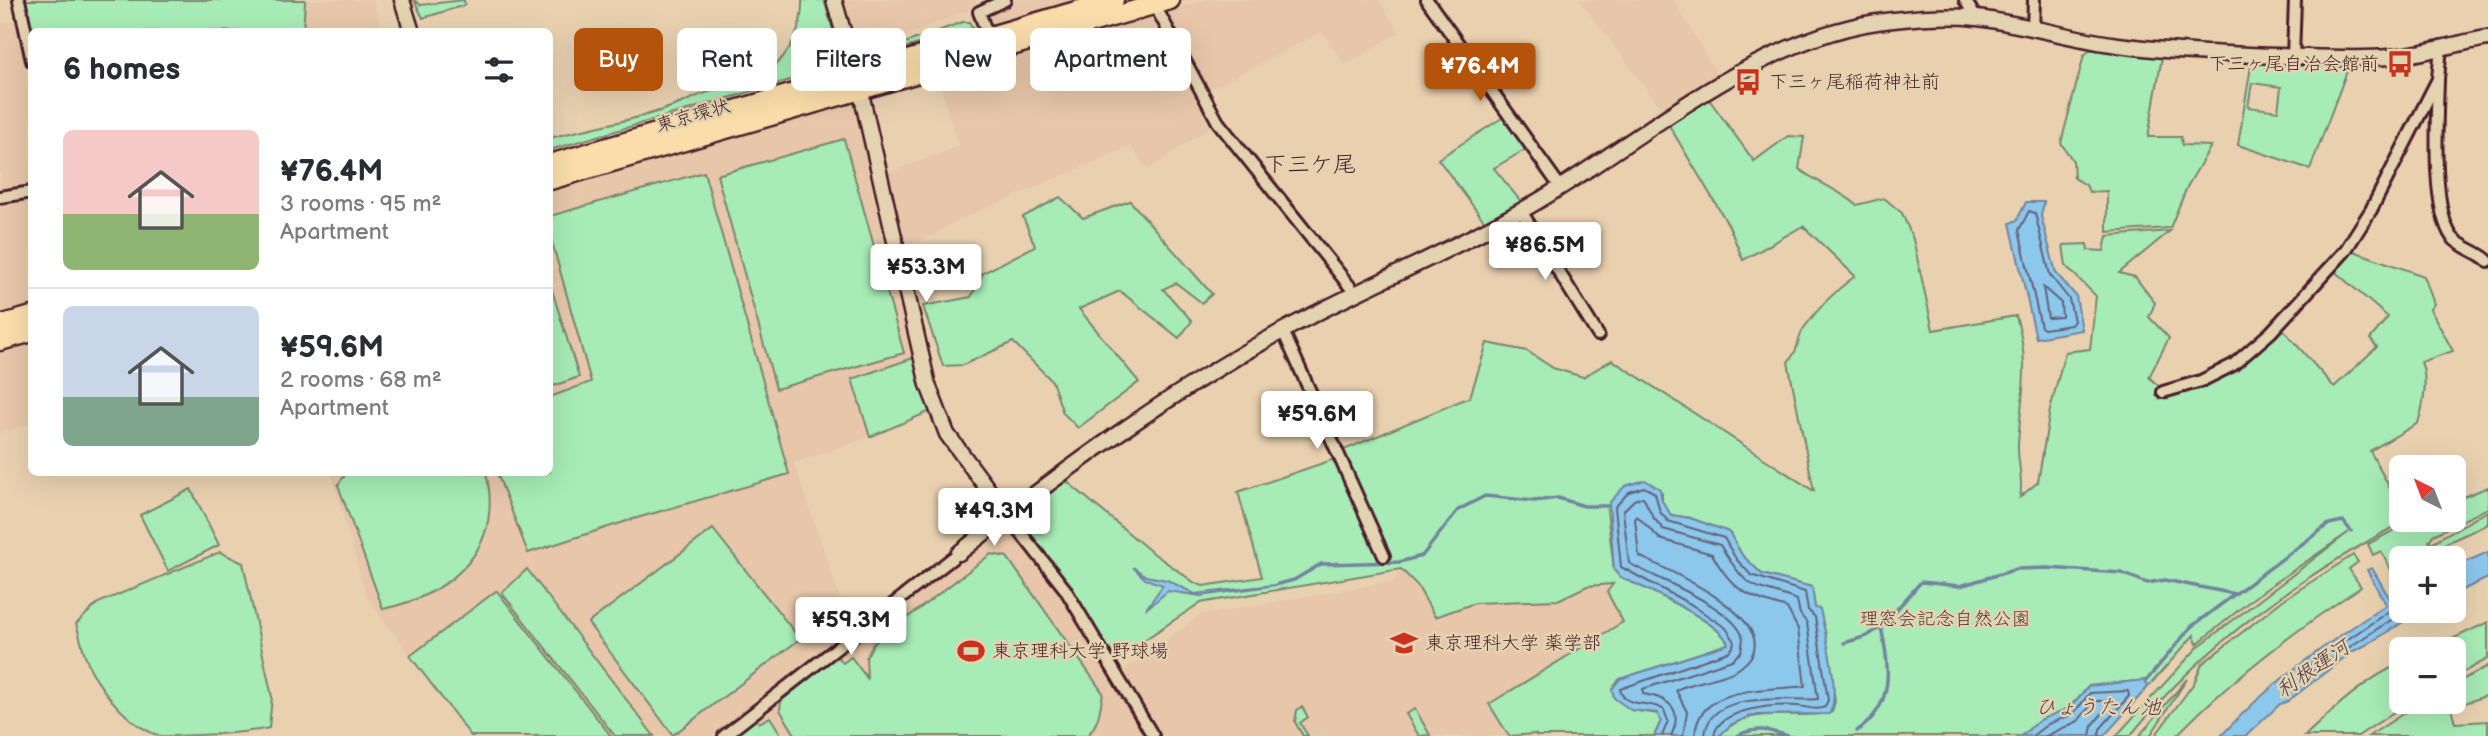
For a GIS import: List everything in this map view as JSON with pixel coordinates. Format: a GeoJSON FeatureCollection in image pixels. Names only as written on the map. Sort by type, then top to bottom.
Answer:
{"type":"FeatureCollection","features":[{"type":"Feature","properties":{"kind":"highway","name":"東京環状"},"geometry":{"type":"LineString","coordinates":[[1016,28],[1114,0]]}},
{"type":"Feature","properties":{"kind":"highway","name":"東京環状"},"geometry":{"type":"LineString","coordinates":[[906,69],[1159,2]]}},
{"type":"Feature","properties":{"kind":"highway","name":"東京環状"},"geometry":{"type":"LineString","coordinates":[[553,163],[824,91]]}},
{"type":"Feature","properties":{"kind":"highway","name":"東京環状"},"geometry":{"type":"LineString","coordinates":[[553,179],[830,91]]}},
{"type":"Feature","properties":{"kind":"highway"},"geometry":{"type":"LineString","coordinates":[[0,325],[28,317]]}},
{"type":"Feature","properties":{"kind":"highway"},"geometry":{"type":"LineString","coordinates":[[0,341],[28,333]]}},
{"type":"Feature","properties":{"kind":"street"},"geometry":{"type":"LineString","coordinates":[[19,0],[28,42]]}},
{"type":"Feature","properties":{"kind":"street"},"geometry":{"type":"LineString","coordinates":[[402,0],[411,28]]}},
{"type":"Feature","properties":{"kind":"street"},"geometry":{"type":"LineString","coordinates":[[834,0],[842,28]]}},
{"type":"Feature","properties":{"kind":"street"},"geometry":{"type":"LineString","coordinates":[[985,28],[979,12],[1005,0]]}},
{"type":"Feature","properties":{"kind":"street"},"geometry":{"type":"LineString","coordinates":[[1427,0],[1561,188]]}},
{"type":"Feature","properties":{"kind":"street"},"geometry":{"type":"LineString","coordinates":[[1965,0],[1976,18]]}},
{"type":"Feature","properties":{"kind":"street"},"geometry":{"type":"LineString","coordinates":[[2033,30],[2034,0]]}},
{"type":"Feature","properties":{"kind":"street"},"geometry":{"type":"LineString","coordinates":[[2293,56],[2295,0]]}},
{"type":"Feature","properties":{"kind":"street"},"geometry":{"type":"LineString","coordinates":[[1159,2],[1218,122],[1355,293]]}},
{"type":"Feature","properties":{"kind":"street"},"geometry":{"type":"LineString","coordinates":[[724,736],[1080,459],[1168,398],[1283,331],[1521,211],[1561,188],[1697,94],[1792,48],[1867,23],[1929,17],[1976,18],[2094,42],[2185,52],[2388,57],[2411,55],[2441,46],[2488,38]]}},
{"type":"Feature","properties":{"kind":"street"},"geometry":{"type":"LineString","coordinates":[[2441,46],[2436,162],[2448,226],[2452,237],[2488,261]]}},
{"type":"Feature","properties":{"kind":"street"},"geometry":{"type":"LineString","coordinates":[[2163,392],[2201,381],[2233,365],[2271,332],[2346,251],[2371,210],[2438,79]]}},
{"type":"Feature","properties":{"kind":"street"},"geometry":{"type":"LineString","coordinates":[[860,91],[928,385],[947,434],[1065,589],[1153,736]]}},
{"type":"Feature","properties":{"kind":"street"},"geometry":{"type":"LineString","coordinates":[[0,197],[28,193]]}},
{"type":"Feature","properties":{"kind":"street"},"geometry":{"type":"LineString","coordinates":[[1521,211],[1598,335]]}},
{"type":"Feature","properties":{"kind":"street"},"geometry":{"type":"LineString","coordinates":[[1283,331],[1384,556]]}},
{"type":"Feature","properties":{"kind":"shaded area"},"geometry":{"type":"Polygon","coordinates":[[[305,0],[373,0],[382,28],[303,28],[305,0]]]}},
{"type":"Feature","properties":{"kind":"shaded area"},"geometry":{"type":"Polygon","coordinates":[[[841,0],[976,0],[978,6],[906,35],[906,28],[851,28],[841,0]]]}},
{"type":"Feature","properties":{"kind":"shaded area"},"geometry":{"type":"Polygon","coordinates":[[[1017,0],[1071,0],[993,23],[990,19],[996,9],[1017,0]]]}},
{"type":"Feature","properties":{"kind":"shaded area"},"geometry":{"type":"Polygon","coordinates":[[[1205,0],[1378,0],[1400,32],[1345,65],[1322,32],[1206,91],[1191,62],[1191,28],[1173,28],[1165,12],[1205,0]]]}},
{"type":"Feature","properties":{"kind":"shaded area"},"geometry":{"type":"Polygon","coordinates":[[[1579,0],[1674,0],[1716,73],[1714,80],[1662,109],[1579,0]]]}},
{"type":"Feature","properties":{"kind":"shaded area"},"geometry":{"type":"Polygon","coordinates":[[[1154,15],[1161,28],[1110,28],[1154,15]]]}},
{"type":"Feature","properties":{"kind":"shaded area"},"geometry":{"type":"Polygon","coordinates":[[[16,20],[28,84],[28,186],[0,192],[0,23],[16,20]]]}},
{"type":"Feature","properties":{"kind":"shaded area"},"geometry":{"type":"Polygon","coordinates":[[[1030,52],[1030,91],[1191,91],[1191,85],[1212,125],[1148,170],[1131,146],[952,223],[934,235],[901,247],[885,174],[959,146],[942,91],[1016,91],[1016,56],[1030,52]]]}},
{"type":"Feature","properties":{"kind":"shaded area"},"geometry":{"type":"Polygon","coordinates":[[[850,104],[858,109],[887,251],[916,357],[852,379],[870,437],[794,463],[851,630],[713,736],[471,736],[367,598],[332,476],[553,476],[553,191],[850,104]]]}},
{"type":"Feature","properties":{"kind":"shaded area"},"geometry":{"type":"Polygon","coordinates":[[[28,198],[28,305],[0,313],[0,203],[28,198]]]}},
{"type":"Feature","properties":{"kind":"shaded area"},"geometry":{"type":"Polygon","coordinates":[[[28,344],[28,425],[0,433],[0,353],[28,344]]]}},
{"type":"Feature","properties":{"kind":"shaded area","name":"東京理科大学 野球場"},"geometry":{"type":"Polygon","coordinates":[[[1003,527],[1009,527],[1064,600],[1146,736],[734,736],[1003,527]]]}},
{"type":"Feature","properties":{"kind":"shaded area","name":"東京理科大学 薬学部"},"geometry":{"type":"Polygon","coordinates":[[[1401,569],[1417,585],[1435,616],[1459,601],[1587,586],[1637,584],[1603,736],[1159,736],[1123,676],[1125,670],[1200,615],[1394,581],[1401,569]]]}},
{"type":"Feature","properties":{"kind":"green space"},"geometry":{"type":"Polygon","coordinates":[[[26,0],[305,0],[303,28],[31,28],[26,0]]]}},
{"type":"Feature","properties":{"kind":"green space"},"geometry":{"type":"Polygon","coordinates":[[[414,0],[421,5],[464,0],[465,5],[423,18],[414,0]]]}},
{"type":"Feature","properties":{"kind":"green space"},"geometry":{"type":"Polygon","coordinates":[[[802,0],[824,0],[832,28],[798,28],[802,0]]]}},
{"type":"Feature","properties":{"kind":"green space"},"geometry":{"type":"Polygon","coordinates":[[[969,22],[973,28],[946,28],[969,22]]]}},
{"type":"Feature","properties":{"kind":"green space"},"geometry":{"type":"Polygon","coordinates":[[[920,38],[920,44],[906,48],[906,43],[920,38]]]}},
{"type":"Feature","properties":{"kind":"green space"},"geometry":{"type":"Polygon","coordinates":[[[791,46],[791,80],[777,84],[777,63],[791,46]]]}},
{"type":"Feature","properties":{"kind":"green space"},"geometry":{"type":"Polygon","coordinates":[[[2092,49],[2162,57],[2148,137],[2181,137],[2182,145],[2211,146],[2187,187],[2170,228],[2107,232],[2107,191],[2089,192],[2086,185],[2074,178],[2073,161],[2061,143],[2084,55],[2092,49]]]}},
{"type":"Feature","properties":{"kind":"green space"},"geometry":{"type":"Polygon","coordinates":[[[2255,62],[2350,63],[2310,169],[2238,145],[2251,66],[2255,62]],[[2252,83],[2248,107],[2278,111],[2281,87],[2252,83]]]}},
{"type":"Feature","properties":{"kind":"green space"},"geometry":{"type":"Polygon","coordinates":[[[753,91],[553,149],[553,137],[660,111],[704,93],[753,91]]]}},
{"type":"Feature","properties":{"kind":"green space","name":"理窓会記念自然公園"},"geometry":{"type":"Polygon","coordinates":[[[1708,98],[1754,161],[1788,136],[1804,137],[1799,169],[1857,205],[1884,198],[1902,213],[1913,239],[1933,330],[2016,316],[2024,365],[2018,444],[2020,497],[2038,482],[2050,410],[2065,352],[2090,349],[2096,296],[2066,266],[2063,245],[2087,244],[2088,250],[2104,251],[2107,236],[2170,231],[2119,273],[2135,277],[2155,303],[2149,317],[2169,338],[2149,377],[2166,393],[2209,380],[2280,326],[2334,387],[2377,347],[2370,339],[2388,317],[2332,269],[2348,249],[2424,276],[2434,304],[2430,309],[2453,351],[2421,362],[2424,392],[2418,423],[2370,451],[2389,487],[2389,530],[2292,589],[2223,641],[2191,670],[2130,736],[2116,736],[2199,646],[2349,532],[2256,596],[2197,644],[2194,635],[2148,687],[2145,680],[2089,686],[2069,708],[2040,720],[2021,736],[1719,736],[1731,725],[1759,716],[1832,712],[1835,701],[1825,631],[1815,609],[1812,587],[1762,574],[1742,555],[1729,532],[1690,518],[1671,515],[1662,501],[1662,493],[1607,510],[1614,570],[1620,577],[1698,616],[1723,635],[1728,644],[1620,679],[1614,685],[1631,710],[1659,714],[1661,721],[1654,736],[1509,736],[1489,704],[1623,622],[1607,592],[1613,584],[1587,586],[1558,600],[1475,603],[1435,617],[1417,585],[1401,569],[1200,603],[1114,660],[1065,580],[1014,517],[1064,479],[1149,550],[1195,583],[1203,586],[1262,577],[1238,492],[1341,457],[1339,452],[1470,397],[1487,343],[1527,351],[1553,368],[1583,377],[1612,360],[1814,491],[1788,362],[1809,321],[1855,276],[1803,226],[1743,260],[1729,226],[1670,127],[1671,121],[1708,98]]]}},
{"type":"Feature","properties":{"kind":"green space"},"geometry":{"type":"Polygon","coordinates":[[[1505,116],[1528,148],[1494,168],[1522,203],[1485,222],[1438,159],[1505,116]]]}},
{"type":"Feature","properties":{"kind":"green space"},"geometry":{"type":"Polygon","coordinates":[[[844,139],[904,353],[776,389],[717,175],[844,139]]]}},
{"type":"Feature","properties":{"kind":"green space"},"geometry":{"type":"Polygon","coordinates":[[[704,172],[789,474],[528,553],[498,476],[553,476],[553,396],[591,382],[553,246],[553,215],[704,172]]]}},
{"type":"Feature","properties":{"kind":"green space"},"geometry":{"type":"Polygon","coordinates":[[[1060,197],[1083,218],[1130,201],[1212,294],[1202,303],[1176,283],[1163,289],[1192,321],[1179,338],[1120,291],[1079,309],[1139,382],[1078,428],[1063,413],[1052,381],[1013,342],[963,365],[943,366],[923,306],[971,297],[983,273],[1035,246],[1023,217],[1060,197]]]}},
{"type":"Feature","properties":{"kind":"green space"},"geometry":{"type":"Polygon","coordinates":[[[553,294],[579,377],[553,386],[553,294]]]}},
{"type":"Feature","properties":{"kind":"green space"},"geometry":{"type":"Polygon","coordinates":[[[916,357],[931,411],[870,437],[852,379],[916,357]]]}},
{"type":"Feature","properties":{"kind":"green space"},"geometry":{"type":"Polygon","coordinates":[[[344,476],[486,476],[490,500],[487,524],[480,545],[467,564],[451,579],[431,592],[383,609],[338,485],[344,476]]]}},
{"type":"Feature","properties":{"kind":"green space"},"geometry":{"type":"Polygon","coordinates":[[[2488,487],[2488,508],[2466,519],[2466,496],[2488,487]]]}},
{"type":"Feature","properties":{"kind":"green space"},"geometry":{"type":"Polygon","coordinates":[[[191,489],[219,545],[168,571],[140,515],[191,489]]]}},
{"type":"Feature","properties":{"kind":"green space"},"geometry":{"type":"Polygon","coordinates":[[[2488,511],[2488,524],[2440,546],[2389,546],[2389,566],[2381,551],[2373,555],[2368,544],[2390,532],[2439,532],[2433,535],[2429,541],[2431,543],[2451,532],[2466,532],[2466,523],[2488,511]]]}},
{"type":"Feature","properties":{"kind":"green space"},"geometry":{"type":"Polygon","coordinates":[[[713,529],[800,639],[673,735],[588,623],[713,529]]]}},
{"type":"Feature","properties":{"kind":"green space"},"geometry":{"type":"Polygon","coordinates":[[[220,552],[243,563],[272,697],[269,728],[230,733],[161,736],[130,719],[103,690],[84,654],[76,624],[98,603],[220,552]]]}},
{"type":"Feature","properties":{"kind":"green space","name":"東京理科大学 野球場"},"geometry":{"type":"Polygon","coordinates":[[[991,554],[1007,557],[1103,693],[1097,722],[1087,736],[796,736],[780,710],[781,701],[837,656],[843,663],[851,657],[867,678],[866,658],[873,644],[991,554]]]}},
{"type":"Feature","properties":{"kind":"green space"},"geometry":{"type":"Polygon","coordinates":[[[2353,555],[2358,562],[2349,569],[2361,587],[2264,656],[2219,694],[2176,736],[2155,736],[2194,683],[2202,664],[2283,600],[2353,555]]]}},
{"type":"Feature","properties":{"kind":"green space"},"geometry":{"type":"Polygon","coordinates":[[[527,569],[654,736],[615,736],[502,593],[527,569]]]}},
{"type":"Feature","properties":{"kind":"green space"},"geometry":{"type":"Polygon","coordinates":[[[496,591],[611,736],[471,736],[410,656],[496,591]]]}},
{"type":"Feature","properties":{"kind":"green space"},"geometry":{"type":"Polygon","coordinates":[[[2488,622],[2488,659],[2466,671],[2466,637],[2456,637],[2488,622]]]}},
{"type":"Feature","properties":{"kind":"green space"},"geometry":{"type":"Polygon","coordinates":[[[2488,666],[2488,695],[2466,703],[2466,678],[2488,666]]]}},
{"type":"Feature","properties":{"kind":"green space"},"geometry":{"type":"Polygon","coordinates":[[[2389,669],[2391,714],[2358,736],[2305,736],[2338,705],[2389,669]]]}},
{"type":"Feature","properties":{"kind":"green space"},"geometry":{"type":"Polygon","coordinates":[[[2187,679],[2150,736],[2139,736],[2187,679]]]}},
{"type":"Feature","properties":{"kind":"green space"},"geometry":{"type":"Polygon","coordinates":[[[1302,707],[1308,717],[1300,723],[1308,736],[1303,736],[1295,722],[1297,710],[1302,707]]]}},
{"type":"Feature","properties":{"kind":"green space"},"geometry":{"type":"Polygon","coordinates":[[[1415,709],[1430,735],[1419,736],[1406,714],[1415,709]]]}},
{"type":"Feature","properties":{"kind":"green space"},"geometry":{"type":"Polygon","coordinates":[[[2403,714],[2453,714],[2455,723],[2488,721],[2488,736],[2369,736],[2403,714]]]}},
{"type":"Feature","properties":{"kind":"green space"},"geometry":{"type":"Polygon","coordinates":[[[770,717],[782,736],[734,736],[756,719],[759,723],[770,717]]]}},
{"type":"Feature","properties":{"kind":"water"},"geometry":{"type":"Polygon","coordinates":[[[2026,202],[2044,202],[2041,216],[2056,273],[2076,296],[2082,330],[2036,338],[2010,223],[2017,220],[2026,202]]]}},
{"type":"Feature","properties":{"kind":"water"},"geometry":{"type":"Polygon","coordinates":[[[1645,480],[1660,489],[1662,501],[1671,515],[1690,518],[1729,532],[1742,555],[1762,574],[1812,587],[1815,608],[1820,609],[1831,664],[1834,693],[1829,714],[1753,715],[1732,724],[1719,736],[1654,736],[1661,721],[1657,713],[1631,710],[1614,698],[1612,689],[1620,679],[1728,644],[1723,635],[1697,616],[1620,577],[1614,570],[1609,503],[1625,486],[1645,480]]]}},
{"type":"Feature","properties":{"kind":"water"},"geometry":{"type":"Polygon","coordinates":[[[2488,552],[2488,578],[2466,588],[2466,562],[2488,552]]]}},
{"type":"Feature","properties":{"kind":"water"},"geometry":{"type":"Polygon","coordinates":[[[1133,567],[1146,576],[1167,580],[1195,594],[1283,584],[1201,596],[1168,591],[1146,609],[1163,585],[1145,579],[1133,567]]]}},
{"type":"Feature","properties":{"kind":"water","name":"利根運河"},"geometry":{"type":"Polygon","coordinates":[[[2372,568],[2389,598],[2389,623],[2401,623],[2353,651],[2288,701],[2280,704],[2246,736],[2221,736],[2299,665],[2386,605],[2367,570],[2372,568]]]}},
{"type":"Feature","properties":{"kind":"water","name":"ひょうたん池"},"geometry":{"type":"Polygon","coordinates":[[[2145,680],[2148,687],[2104,736],[2021,736],[2040,720],[2069,708],[2089,686],[2145,680]]]}},
{"type":"Feature","properties":{"kind":"waterway"},"geometry":{"type":"LineString","coordinates":[[1278,584],[1294,580],[1321,564],[1399,562],[1422,556],[1458,510],[1485,496],[1534,501],[1558,498],[1584,506],[1608,506]]}},
{"type":"Feature","properties":{"kind":"waterway"},"geometry":{"type":"LineString","coordinates":[[1857,731],[1869,721],[1884,697],[1887,671],[1881,627],[1921,582],[1960,586],[2017,569],[2047,568],[2122,573],[2147,583],[2165,580],[2235,594],[2329,524],[2343,521],[2351,531]]}},
{"type":"Feature","properties":{"kind":"waterway"},"geometry":{"type":"LineString","coordinates":[[2146,681],[2191,627],[2235,594]]}},
{"type":"Feature","properties":{"kind":"waterway"},"geometry":{"type":"LineString","coordinates":[[1844,643],[1867,636],[1881,627]]}},
{"type":"Feature","properties":{"kind":"waterway"},"geometry":{"type":"LineString","coordinates":[[1737,736],[1762,730],[1788,736]]}},
{"type":"Feature","properties":{"kind":"place","name":"下三ヶ尾自治会館前"},"geometry":{"type":"Point","coordinates":[2400,64]}},
{"type":"Feature","properties":{"kind":"place","name":"下三ヶ尾稲荷神社前"},"geometry":{"type":"Point","coordinates":[1748,82]}},
{"type":"Feature","properties":{"kind":"place","name":"東京理科大学 薬学部"},"geometry":{"type":"Point","coordinates":[1404,643]}},
{"type":"Feature","properties":{"kind":"place","name":"東京理科大学 野球場"},"geometry":{"type":"Point","coordinates":[971,651]}},
{"type":"Feature","properties":{"kind":"district","name":"下三ケ尾"},"geometry":{"type":"Point","coordinates":[1310,165]}}]}
